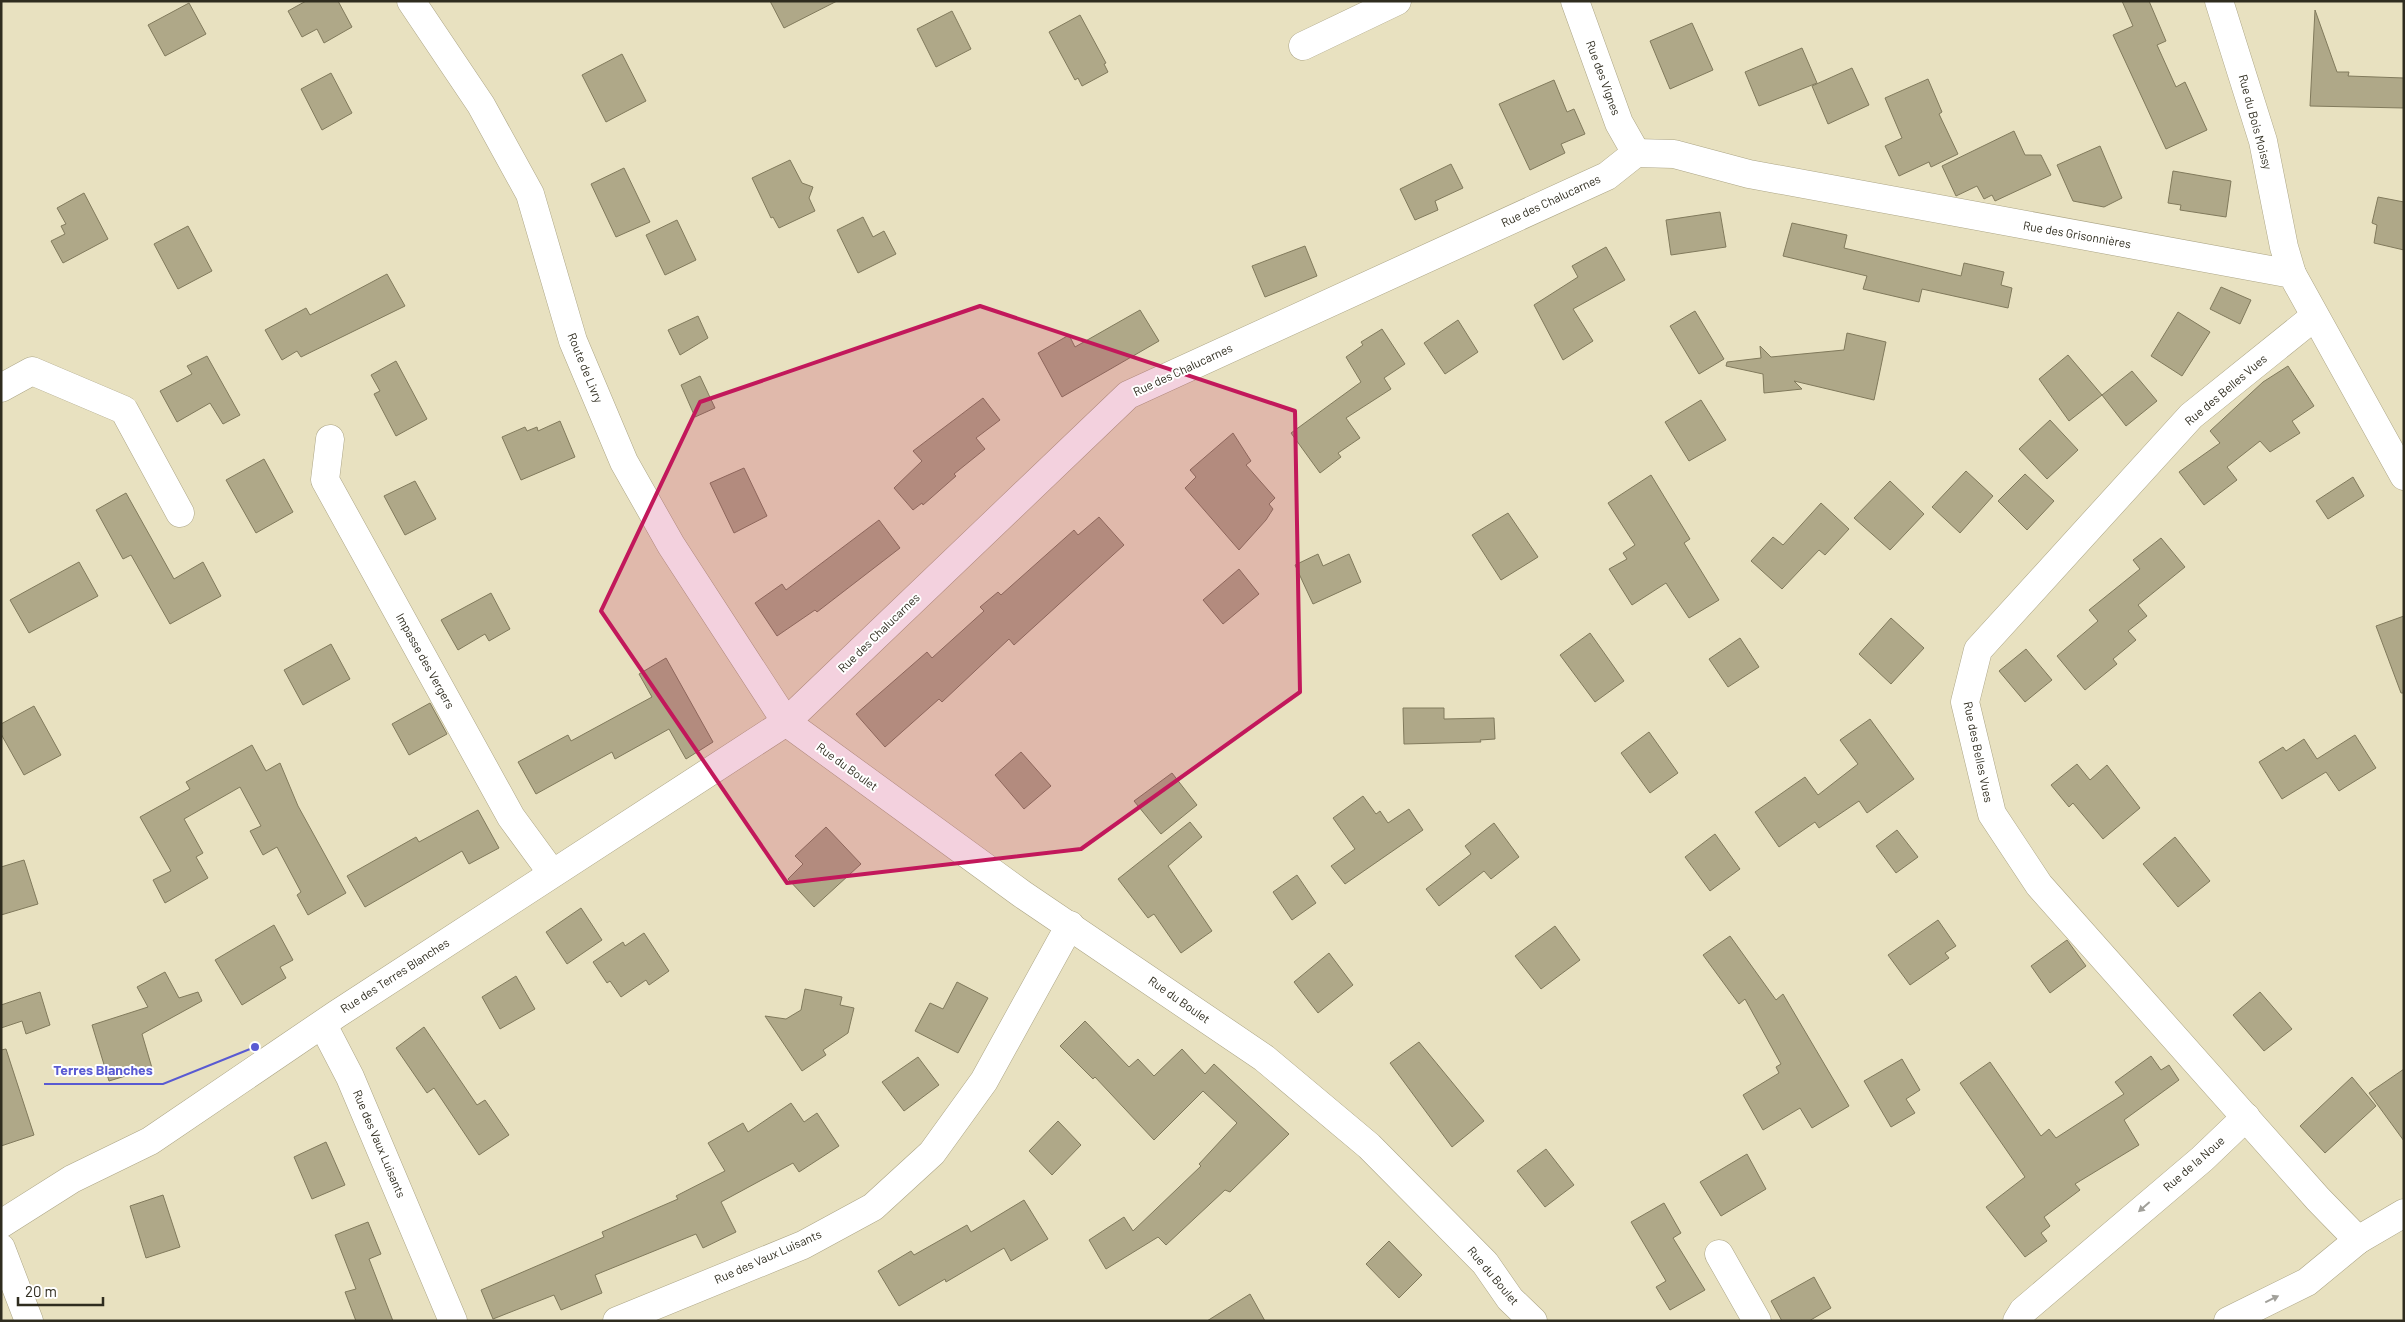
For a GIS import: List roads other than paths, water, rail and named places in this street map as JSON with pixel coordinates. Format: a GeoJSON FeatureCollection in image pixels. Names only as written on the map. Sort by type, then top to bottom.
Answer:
{"type":"FeatureCollection","features":[{"type":"Feature","properties":{"kind":"street","name":"Route de Livry"},"geometry":{"type":"LineString","coordinates":[[412,1],[481,105],[530,194],[573,341],[624,462],[671,545],[786,722]]}},
{"type":"Feature","properties":{"kind":"street"},"geometry":{"type":"LineString","coordinates":[[1303,46],[1397,1]]}},
{"type":"Feature","properties":{"kind":"street","name":"Rue des Vignes"},"geometry":{"type":"LineString","coordinates":[[1575,1],[1619,122],[1636,153]]}},
{"type":"Feature","properties":{"kind":"street","name":"Rue du Bois Moissy"},"geometry":{"type":"LineString","coordinates":[[2220,1],[2263,141],[2284,247],[2292,274]]}},
{"type":"Feature","properties":{"kind":"street","name":"Rue des Chalucarnes"},"geometry":{"type":"LineString","coordinates":[[786,722],[1128,395],[1607,176],[1636,153]]}},
{"type":"Feature","properties":{"kind":"street","name":"Rue des Grisonnières"},"geometry":{"type":"LineString","coordinates":[[1636,153],[1674,154],[1759,176],[2292,274]]}},
{"type":"Feature","properties":{"kind":"street"},"geometry":{"type":"LineString","coordinates":[[2292,274],[2314,317],[2404,476]]}},
{"type":"Feature","properties":{"kind":"street","name":"Rue des Belles Vues"},"geometry":{"type":"LineString","coordinates":[[2246,1117],[2039,885],[1992,814],[1965,702],[1978,650],[2191,416],[2314,317]]}},
{"type":"Feature","properties":{"kind":"street"},"geometry":{"type":"LineString","coordinates":[[1,388],[32,371],[124,410],[180,513]]}},
{"type":"Feature","properties":{"kind":"street","name":"Impasse des Vergers"},"geometry":{"type":"LineString","coordinates":[[330,439],[325,480],[511,817],[552,872]]}},
{"type":"Feature","properties":{"kind":"street","name":"Rue des Terres Blanches"},"geometry":{"type":"LineString","coordinates":[[1,1224],[72,1180],[150,1141],[552,872],[786,722]]}},
{"type":"Feature","properties":{"kind":"street","name":"Rue du Boulet"},"geometry":{"type":"LineString","coordinates":[[786,722],[1022,894],[1264,1058],[1369,1146],[1485,1263],[1510,1299],[1533,1321]]}},
{"type":"Feature","properties":{"kind":"street","name":"Rue des Vaux Luisants"},"geometry":{"type":"LineString","coordinates":[[617,1321],[803,1245],[873,1207],[932,1153],[984,1081],[1070,925]]}},
{"type":"Feature","properties":{"kind":"street","name":"Rue des Vaux Luisants"},"geometry":{"type":"LineString","coordinates":[[323,1025],[350,1077],[453,1321]]}},
{"type":"Feature","properties":{"kind":"street"},"geometry":{"type":"LineString","coordinates":[[2246,1117],[2318,1199],[2358,1240]]}},
{"type":"Feature","properties":{"kind":"street","name":"Rue de la Noue"},"geometry":{"type":"LineString","coordinates":[[2018,1321],[2023,1312],[2202,1159],[2246,1117]]}},
{"type":"Feature","properties":{"kind":"street"},"geometry":{"type":"LineString","coordinates":[[2228,1321],[2307,1282],[2358,1240],[2404,1213]]}},
{"type":"Feature","properties":{"kind":"street"},"geometry":{"type":"LineString","coordinates":[[1,1248],[29,1321]]}},
{"type":"Feature","properties":{"kind":"street"},"geometry":{"type":"LineString","coordinates":[[1719,1254],[1757,1321]]}},
{"type":"Feature","properties":{"kind":"place","name":"Terres Blanches"},"geometry":{"type":"Point","coordinates":[255,1047]}}]}
